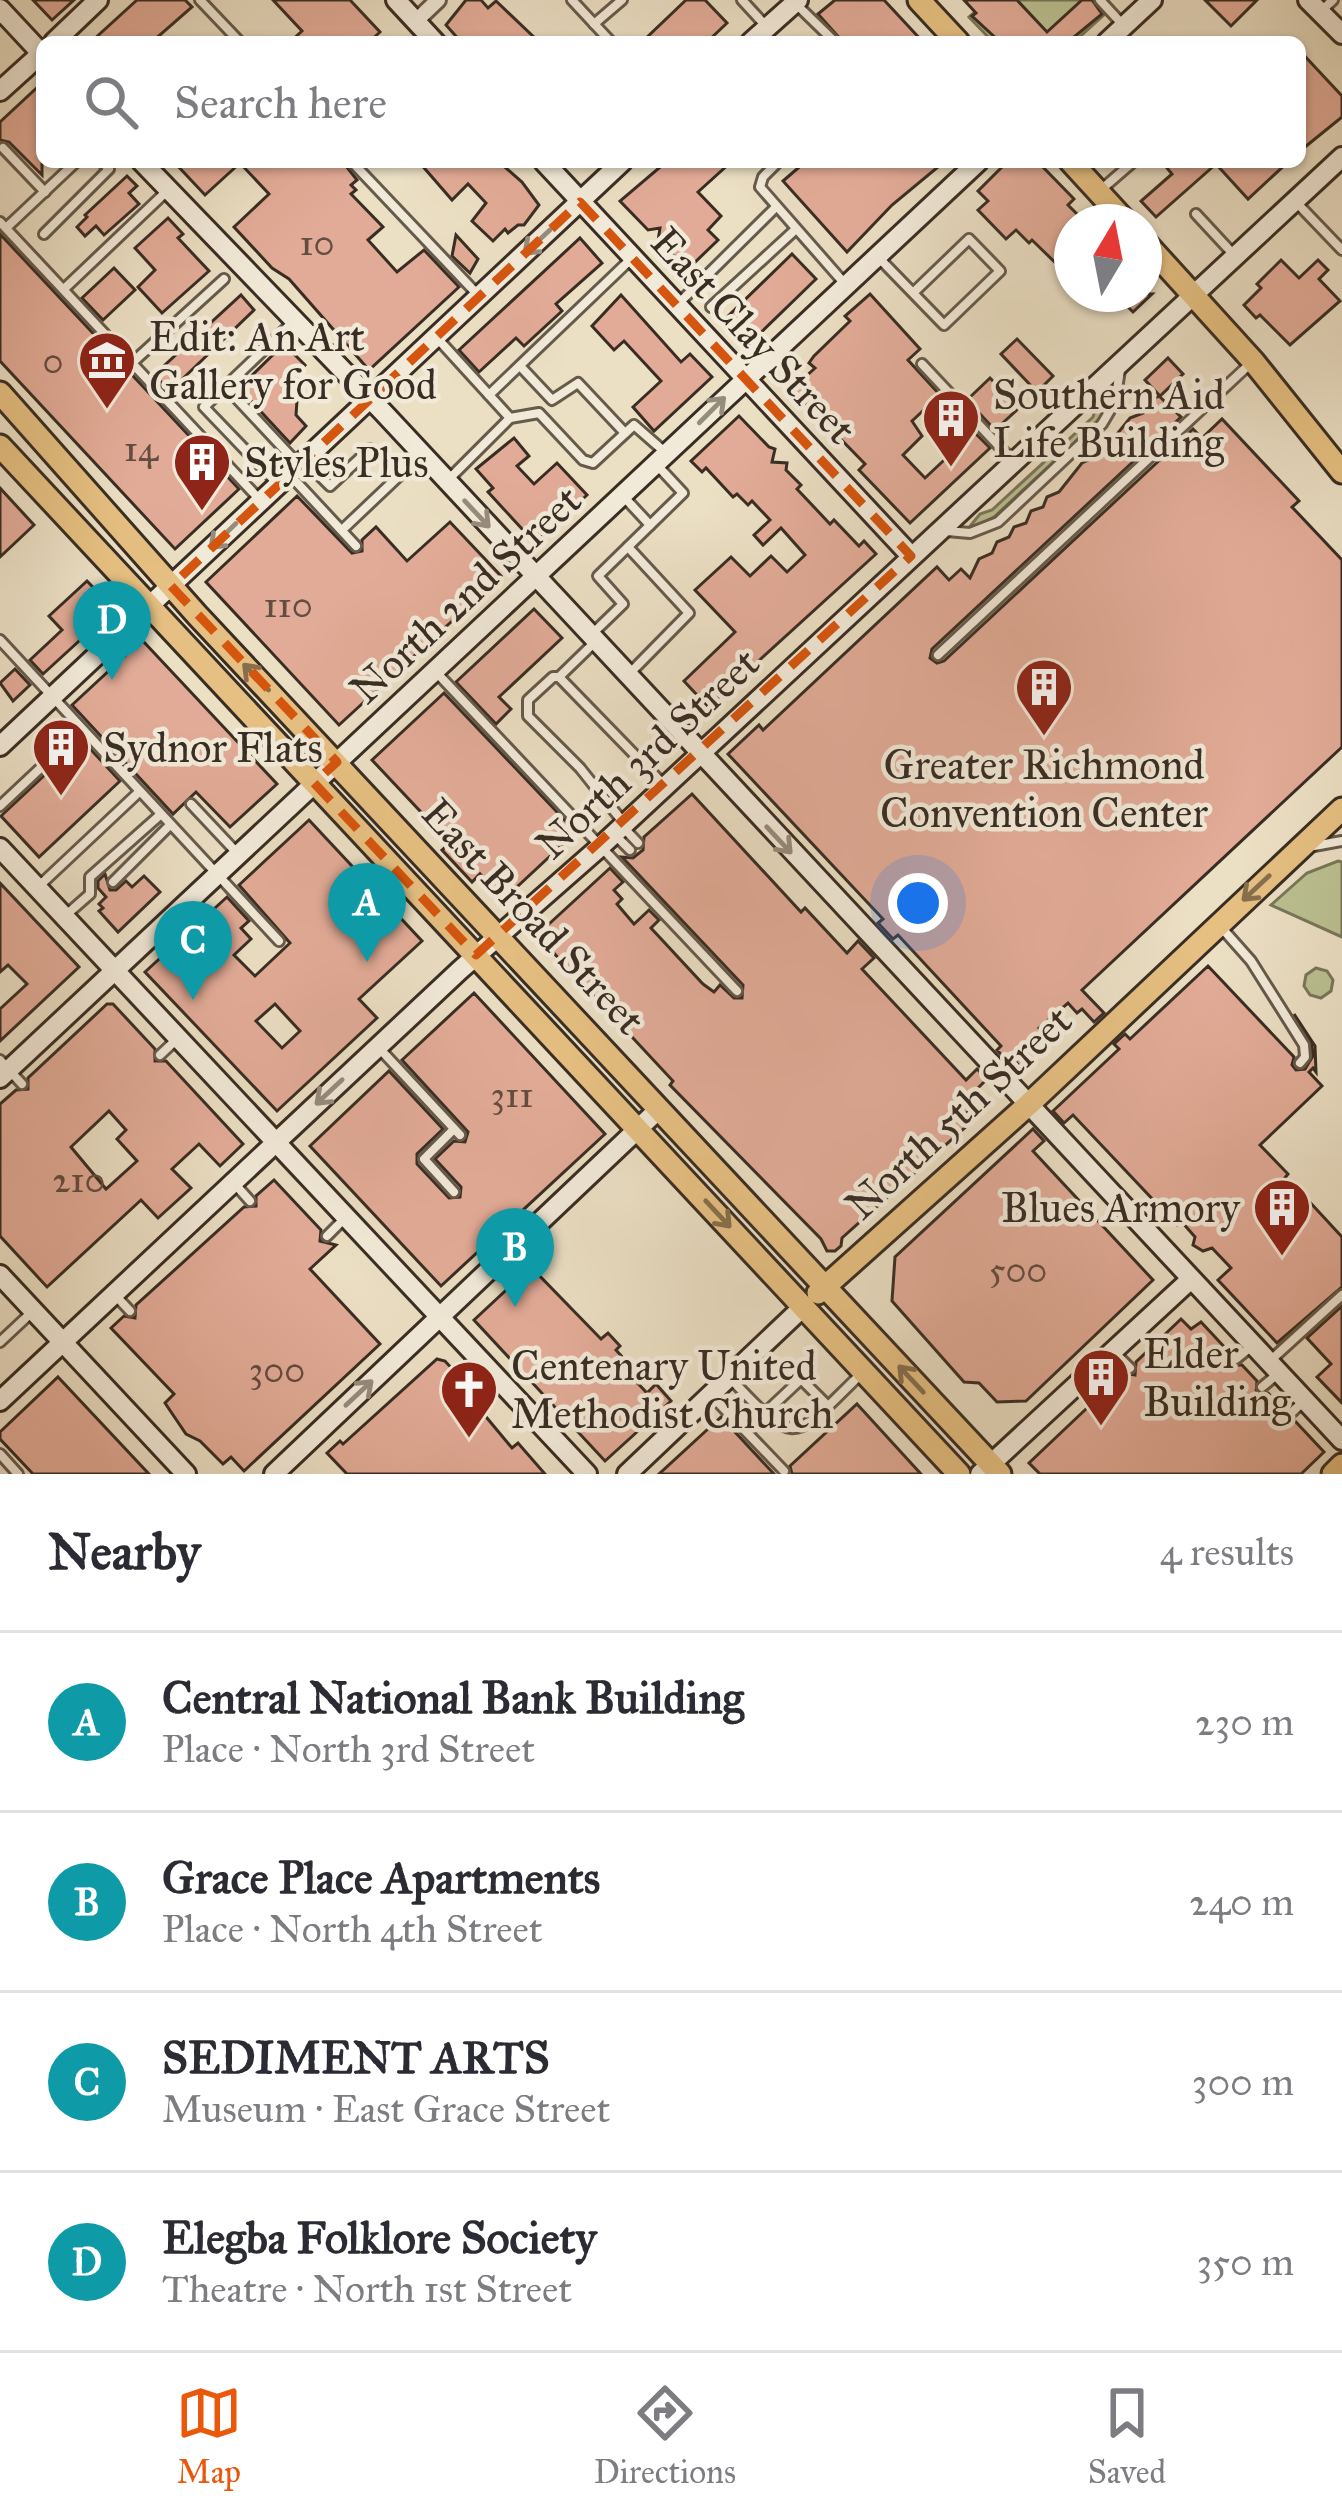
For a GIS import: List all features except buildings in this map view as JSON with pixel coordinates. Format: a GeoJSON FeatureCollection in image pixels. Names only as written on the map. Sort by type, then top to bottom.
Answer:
{"type":"FeatureCollection","features":[{"type":"Feature","properties":{"kind":"main road"},"geometry":{"type":"LineString","coordinates":[[919,0],[952,36]]}},
{"type":"Feature","properties":{"kind":"main road"},"geometry":{"type":"LineString","coordinates":[[1076,168],[1110,204]]}},
{"type":"Feature","properties":{"kind":"main road"},"geometry":{"type":"LineString","coordinates":[[1162,260],[1253,361],[1342,472]]}},
{"type":"Feature","properties":{"kind":"main road","name":"East Broad Street"},"geometry":{"type":"LineString","coordinates":[[4,407],[499,935],[990,1471]]}},
{"type":"Feature","properties":{"kind":"main road","name":"East Broad Street"},"geometry":{"type":"LineString","coordinates":[[0,446],[959,1474]]}},
{"type":"Feature","properties":{"kind":"main road","name":"North 5th Street"},"geometry":{"type":"LineString","coordinates":[[804,1306],[1028,1105],[1342,808]]}},
{"type":"Feature","properties":{"kind":"main road"},"geometry":{"type":"LineString","coordinates":[[1333,1474],[1342,1466]]}},
{"type":"Feature","properties":{"kind":"street"},"geometry":{"type":"LineString","coordinates":[[60,36],[98,0]]}},
{"type":"Feature","properties":{"kind":"street"},"geometry":{"type":"LineString","coordinates":[[396,0],[430,36]]}},
{"type":"Feature","properties":{"kind":"street"},"geometry":{"type":"LineString","coordinates":[[416,21],[438,0]]}},
{"type":"Feature","properties":{"kind":"street"},"geometry":{"type":"LineString","coordinates":[[1113,36],[1152,0]]}},
{"type":"Feature","properties":{"kind":"street"},"geometry":{"type":"LineString","coordinates":[[758,36],[797,1]]}},
{"type":"Feature","properties":{"kind":"street"},"geometry":{"type":"LineString","coordinates":[[1320,4],[1342,34]]}},
{"type":"Feature","properties":{"kind":"street"},"geometry":{"type":"LineString","coordinates":[[0,9],[36,48]]}},
{"type":"Feature","properties":{"kind":"street"},"geometry":{"type":"LineString","coordinates":[[0,91],[36,59]]}},
{"type":"Feature","properties":{"kind":"street","name":"North 3rd Street"},"geometry":{"type":"LineString","coordinates":[[0,1401],[1342,157]]}},
{"type":"Feature","properties":{"kind":"street"},"geometry":{"type":"LineString","coordinates":[[146,168],[162,196],[208,233],[368,398],[1342,1440]]}},
{"type":"Feature","properties":{"kind":"street","name":"East Clay Street"},"geometry":{"type":"LineString","coordinates":[[549,168],[911,556]]}},
{"type":"Feature","properties":{"kind":"street"},"geometry":{"type":"LineString","coordinates":[[0,746],[616,168]]}},
{"type":"Feature","properties":{"kind":"street","name":"North 2nd Street"},"geometry":{"type":"LineString","coordinates":[[8,1073],[972,168]]}},
{"type":"Feature","properties":{"kind":"street"},"geometry":{"type":"LineString","coordinates":[[0,848],[587,1474]]}},
{"type":"Feature","properties":{"kind":"street"},"geometry":{"type":"LineString","coordinates":[[274,1474],[659,1108]]}},
{"type":"Feature","properties":{"kind":"street"},"geometry":{"type":"LineString","coordinates":[[0,1275],[186,1474]]}},
{"type":"Feature","properties":{"kind":"street"},"geometry":{"type":"LineString","coordinates":[[990,1471],[1191,1280]]}},
{"type":"Feature","properties":{"kind":"street","name":"North 5th Street"},"geometry":{"type":"LineString","coordinates":[[627,1474],[804,1306]]}},
{"type":"Feature","properties":{"kind":"lane"},"geometry":{"type":"LineString","coordinates":[[200,0],[234,36]]}},
{"type":"Feature","properties":{"kind":"lane"},"geometry":{"type":"LineString","coordinates":[[572,0],[605,36]]}},
{"type":"Feature","properties":{"kind":"lane"},"geometry":{"type":"LineString","coordinates":[[594,24],[622,0]]}},
{"type":"Feature","properties":{"kind":"lane"},"geometry":{"type":"LineString","coordinates":[[742,0],[767,27]]}},
{"type":"Feature","properties":{"kind":"lane"},"geometry":{"type":"LineString","coordinates":[[1100,0],[1124,26]]}},
{"type":"Feature","properties":{"kind":"lane"},"geometry":{"type":"LineString","coordinates":[[797,1],[829,36]]}},
{"type":"Feature","properties":{"kind":"lane"},"geometry":{"type":"LineString","coordinates":[[3,148],[44,192]]}},
{"type":"Feature","properties":{"kind":"lane"},"geometry":{"type":"LineString","coordinates":[[70,168],[3,225],[260,500]]}},
{"type":"Feature","properties":{"kind":"lane"},"geometry":{"type":"LineString","coordinates":[[44,234],[108,168]]}},
{"type":"Feature","properties":{"kind":"lane"},"geometry":{"type":"LineString","coordinates":[[358,168],[479,296]]}},
{"type":"Feature","properties":{"kind":"lane"},"geometry":{"type":"LineString","coordinates":[[774,168],[760,187],[845,284]]}},
{"type":"Feature","properties":{"kind":"lane"},"geometry":{"type":"LineString","coordinates":[[1099,192],[1126,168]]}},
{"type":"Feature","properties":{"kind":"lane"},"geometry":{"type":"LineString","coordinates":[[64,289],[162,196]]}},
{"type":"Feature","properties":{"kind":"lane"},"geometry":{"type":"LineString","coordinates":[[1294,200],[1342,250]]}},
{"type":"Feature","properties":{"kind":"lane"},"geometry":{"type":"LineString","coordinates":[[676,305],[775,208]]}},
{"type":"Feature","properties":{"kind":"lane"},"geometry":{"type":"LineString","coordinates":[[1196,214],[1234,255]]}},
{"type":"Feature","properties":{"kind":"lane"},"geometry":{"type":"LineString","coordinates":[[711,307],[796,229]]}},
{"type":"Feature","properties":{"kind":"lane"},"geometry":{"type":"LineString","coordinates":[[877,256],[944,325],[1000,271],[969,239],[913,293]]}},
{"type":"Feature","properties":{"kind":"lane"},"geometry":{"type":"LineString","coordinates":[[489,395],[632,258]]}},
{"type":"Feature","properties":{"kind":"lane"},"geometry":{"type":"LineString","coordinates":[[133,362],[224,279]]}},
{"type":"Feature","properties":{"kind":"lane"},"geometry":{"type":"LineString","coordinates":[[293,322],[204,406],[291,470],[330,486],[370,449]]}},
{"type":"Feature","properties":{"kind":"lane"},"geometry":{"type":"LineString","coordinates":[[436,338],[510,418]]}},
{"type":"Feature","properties":{"kind":"lane"},"geometry":{"type":"LineString","coordinates":[[939,531],[970,532],[998,522],[1112,410],[1121,361]]}},
{"type":"Feature","properties":{"kind":"lane"},"geometry":{"type":"LineString","coordinates":[[938,656],[1253,361]]}},
{"type":"Feature","properties":{"kind":"lane"},"geometry":{"type":"LineString","coordinates":[[922,364],[1013,461]]}},
{"type":"Feature","properties":{"kind":"lane"},"geometry":{"type":"LineString","coordinates":[[520,366],[552,400]]}},
{"type":"Feature","properties":{"kind":"lane"},"geometry":{"type":"LineString","coordinates":[[446,482],[510,418],[539,413],[578,383],[625,434]]}},
{"type":"Feature","properties":{"kind":"lane"},"geometry":{"type":"LineString","coordinates":[[226,387],[356,546]]}},
{"type":"Feature","properties":{"kind":"lane"},"geometry":{"type":"LineString","coordinates":[[539,413],[583,460],[593,463],[634,425],[683,493],[598,576],[623,604],[559,677]]}},
{"type":"Feature","properties":{"kind":"lane"},"geometry":{"type":"LineString","coordinates":[[342,530],[421,455]]}},
{"type":"Feature","properties":{"kind":"lane"},"geometry":{"type":"LineString","coordinates":[[622,496],[650,525]]}},
{"type":"Feature","properties":{"kind":"lane"},"geometry":{"type":"LineString","coordinates":[[627,677],[689,613],[628,547]]}},
{"type":"Feature","properties":{"kind":"lane"},"geometry":{"type":"LineString","coordinates":[[0,640],[279,941]]}},
{"type":"Feature","properties":{"kind":"lane"},"geometry":{"type":"LineString","coordinates":[[435,671],[634,846]]}},
{"type":"Feature","properties":{"kind":"lane"},"geometry":{"type":"LineString","coordinates":[[665,786],[559,677],[528,700],[528,716],[580,768],[615,833],[737,991]]}},
{"type":"Feature","properties":{"kind":"lane"},"geometry":{"type":"LineString","coordinates":[[0,806],[81,730]]}},
{"type":"Feature","properties":{"kind":"lane"},"geometry":{"type":"LineString","coordinates":[[37,888],[139,792]]}},
{"type":"Feature","properties":{"kind":"lane"},"geometry":{"type":"LineString","coordinates":[[191,804],[238,854]]}},
{"type":"Feature","properties":{"kind":"lane"},"geometry":{"type":"LineString","coordinates":[[64,917],[95,892],[90,877],[160,815]]}},
{"type":"Feature","properties":{"kind":"lane"},"geometry":{"type":"LineString","coordinates":[[112,882],[170,825]]}},
{"type":"Feature","properties":{"kind":"lane"},"geometry":{"type":"LineString","coordinates":[[1299,848],[1342,841]]}},
{"type":"Feature","properties":{"kind":"lane"},"geometry":{"type":"LineString","coordinates":[[1218,924],[1251,961],[1304,1045],[1300,1063]]}},
{"type":"Feature","properties":{"kind":"lane"},"geometry":{"type":"LineString","coordinates":[[160,1055],[178,1038]]}},
{"type":"Feature","properties":{"kind":"lane"},"geometry":{"type":"LineString","coordinates":[[378,1047],[457,1132],[424,1159],[454,1192]]}},
{"type":"Feature","properties":{"kind":"lane"},"geometry":{"type":"LineString","coordinates":[[233,1182],[250,1201]]}},
{"type":"Feature","properties":{"kind":"lane"},"geometry":{"type":"LineString","coordinates":[[327,1236],[345,1218]]}},
{"type":"Feature","properties":{"kind":"lane"},"geometry":{"type":"LineString","coordinates":[[114,1294],[130,1311]]}},
{"type":"Feature","properties":{"kind":"lane"},"geometry":{"type":"LineString","coordinates":[[1262,1387],[1274,1367],[1342,1295]]}},
{"type":"Feature","properties":{"kind":"lane"},"geometry":{"type":"LineString","coordinates":[[0,1342],[33,1310]]}},
{"type":"Feature","properties":{"kind":"lane"},"geometry":{"type":"LineString","coordinates":[[1236,1359],[1253,1345]]}},
{"type":"Feature","properties":{"kind":"lane"},"geometry":{"type":"LineString","coordinates":[[1114,1352],[1130,1368]]}},
{"type":"Feature","properties":{"kind":"lane"},"geometry":{"type":"LineString","coordinates":[[730,1378],[789,1431],[828,1406],[863,1372]]}},
{"type":"Feature","properties":{"kind":"lane"},"geometry":{"type":"LineString","coordinates":[[765,1413],[801,1379],[828,1406]]}},
{"type":"Feature","properties":{"kind":"lane"},"geometry":{"type":"LineString","coordinates":[[711,1395],[784,1471]]}},
{"type":"Feature","properties":{"kind":"lane"},"geometry":{"type":"LineString","coordinates":[[1288,1414],[1305,1400]]}},
{"type":"Feature","properties":{"kind":"lane"},"geometry":{"type":"LineString","coordinates":[[0,1454],[18,1474]]}},
{"type":"Feature","properties":{"kind":"highlighted area"},"geometry":{"type":"Polygon","coordinates":[[[580,202],[911,556],[476,955],[314,783],[337,762],[171,586],[580,202]]]}},
{"type":"Feature","properties":{"kind":"green space"},"geometry":{"type":"Polygon","coordinates":[[[988,0],[1093,0],[1106,13],[1081,36],[987,36],[969,17],[988,0]]]}},
{"type":"Feature","properties":{"kind":"green space"},"geometry":{"type":"Polygon","coordinates":[[[1109,397],[1109,407],[1100,419],[994,517],[971,525],[1093,417],[1097,404],[1109,397]]]}},
{"type":"Feature","properties":{"kind":"green space"},"geometry":{"type":"Polygon","coordinates":[[[1342,862],[1342,937],[1271,905],[1307,873],[1342,862]]]}},
{"type":"Feature","properties":{"kind":"green space"},"geometry":{"type":"Polygon","coordinates":[[[1316,968],[1327,971],[1333,980],[1331,991],[1321,998],[1310,995],[1304,986],[1306,975],[1316,968]]]}},
{"type":"Feature","properties":{"kind":"place","name":"Edit: An Art Gallery for Good"},"geometry":{"type":"Point","coordinates":[107,411]}},
{"type":"Feature","properties":{"kind":"place","name":"Southern Aid Life Building"},"geometry":{"type":"Point","coordinates":[951,469]}},
{"type":"Feature","properties":{"kind":"place","name":"Styles Plus"},"geometry":{"type":"Point","coordinates":[202,513]}},
{"type":"Feature","properties":{"kind":"place","name":"Elegba Folklore Society"},"geometry":{"type":"Point","coordinates":[112,680]}},
{"type":"Feature","properties":{"kind":"place","name":"Greater Richmond Convention Center"},"geometry":{"type":"Point","coordinates":[1044,738]}},
{"type":"Feature","properties":{"kind":"place","name":"Sydnor Flats"},"geometry":{"type":"Point","coordinates":[61,798]}},
{"type":"Feature","properties":{"kind":"place","name":"Central National Bank Building"},"geometry":{"type":"Point","coordinates":[367,962]}},
{"type":"Feature","properties":{"kind":"place","name":"SEDIMENT ARTS"},"geometry":{"type":"Point","coordinates":[193,1000]}},
{"type":"Feature","properties":{"kind":"place","name":"Blues Armory"},"geometry":{"type":"Point","coordinates":[1282,1258]}},
{"type":"Feature","properties":{"kind":"place","name":"Grace Place Apartments"},"geometry":{"type":"Point","coordinates":[515,1307]}},
{"type":"Feature","properties":{"kind":"place","name":"Elder Building"},"geometry":{"type":"Point","coordinates":[1101,1428]}},
{"type":"Feature","properties":{"kind":"place","name":"Centenary United Methodist Church"},"geometry":{"type":"Point","coordinates":[469,1440]}}]}
